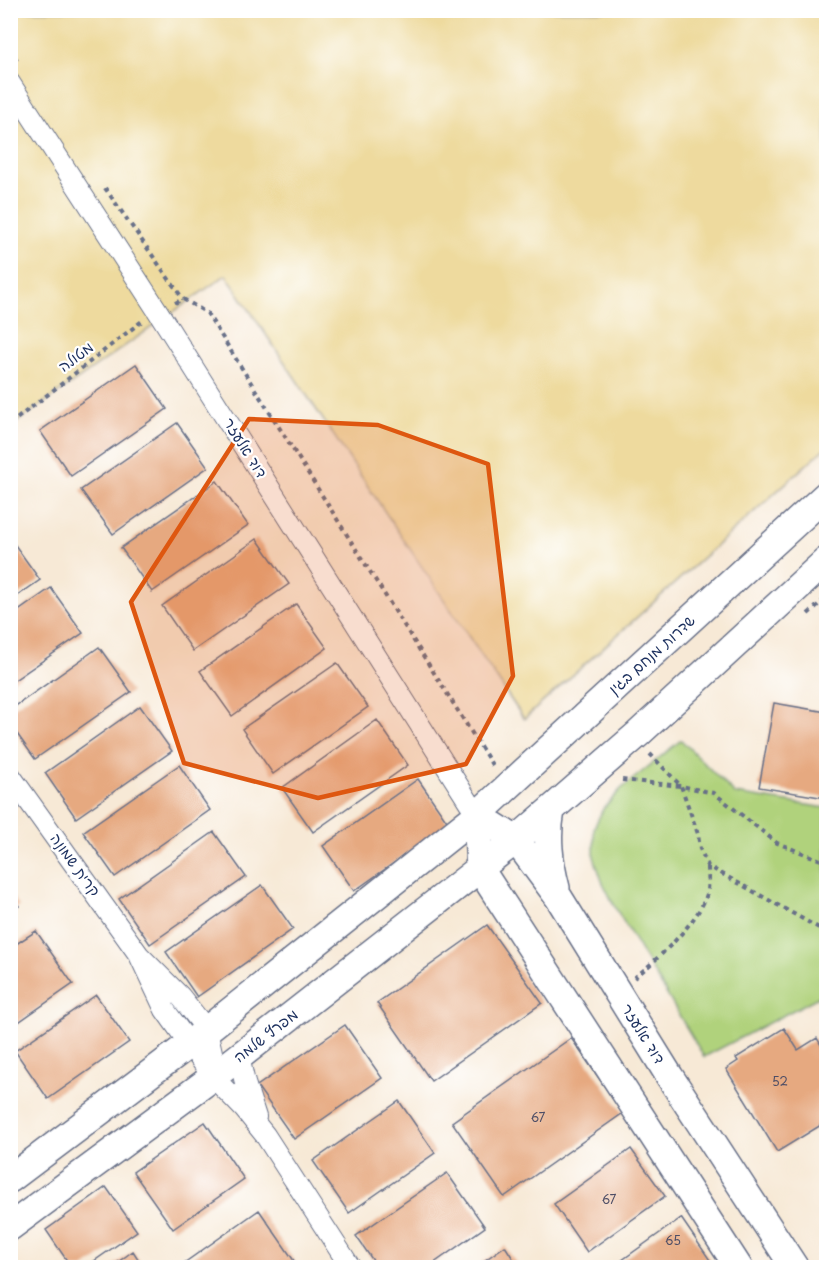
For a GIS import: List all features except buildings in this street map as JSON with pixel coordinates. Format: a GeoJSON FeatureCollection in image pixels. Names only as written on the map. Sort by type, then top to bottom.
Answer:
{"type":"FeatureCollection","features":[{"type":"Feature","properties":{"kind":"street","name":"דוד אלעזר"},"geometry":{"type":"LineString","coordinates":[[10,83],[157,310],[477,815],[516,840],[559,898],[676,1087],[795,1268]]}},
{"type":"Feature","properties":{"kind":"street","name":"שדרות מנחם בגין"},"geometry":{"type":"LineString","coordinates":[[477,815],[826,495]]}},
{"type":"Feature","properties":{"kind":"street"},"geometry":{"type":"LineString","coordinates":[[516,840],[638,734],[826,561]]}},
{"type":"Feature","properties":{"kind":"street","name":"קרית שמונה"},"geometry":{"type":"LineString","coordinates":[[14,788],[139,955],[180,996],[198,1037],[213,1057],[213,1077]]}},
{"type":"Feature","properties":{"kind":"street"},"geometry":{"type":"LineString","coordinates":[[551,810],[547,833],[549,862],[559,898]]}},
{"type":"Feature","properties":{"kind":"street","name":"דוד אלעזר"},"geometry":{"type":"LineString","coordinates":[[477,815],[480,869],[739,1268]]}},
{"type":"Feature","properties":{"kind":"street"},"geometry":{"type":"LineString","coordinates":[[10,1179],[198,1037],[477,815]]}},
{"type":"Feature","properties":{"kind":"street","name":"מפרץ שלמה"},"geometry":{"type":"LineString","coordinates":[[10,1227],[213,1077],[516,840]]}},
{"type":"Feature","properties":{"kind":"street"},"geometry":{"type":"LineString","coordinates":[[239,1057],[253,1110],[265,1135]]}},
{"type":"Feature","properties":{"kind":"street"},"geometry":{"type":"LineString","coordinates":[[213,1077],[265,1135],[351,1268]]}},
{"type":"Feature","properties":{"kind":"path","name":"מטולה"},"geometry":{"type":"LineString","coordinates":[[10,424],[157,310],[183,299],[207,313],[506,788]]}},
{"type":"Feature","properties":{"kind":"path"},"geometry":{"type":"LineString","coordinates":[[617,992],[657,960],[697,913],[708,891],[708,866],[700,849],[698,834],[681,786],[650,754]]}},
{"type":"Feature","properties":{"kind":"path"},"geometry":{"type":"LineString","coordinates":[[619,780],[681,786],[714,794],[777,843],[826,862]]}},
{"type":"Feature","properties":{"kind":"path"},"geometry":{"type":"LineString","coordinates":[[708,866],[826,932]]}},
{"type":"Feature","properties":{"kind":"highlighted area"},"geometry":{"type":"Polygon","coordinates":[[[249,419],[378,425],[488,464],[513,676],[466,764],[318,798],[184,763],[131,602],[249,419]]]}},
{"type":"Feature","properties":{"kind":"green space"},"geometry":{"type":"Polygon","coordinates":[[[681,740],[735,794],[826,808],[826,1001],[822,995],[704,1057],[616,909],[602,881],[594,857],[594,828],[603,809],[621,789],[681,740]]]}},
{"type":"Feature","properties":{"kind":"sand"},"geometry":{"type":"Polygon","coordinates":[[[11,11],[826,11],[826,447],[524,719],[226,275],[11,426],[11,11]]]}}]}
